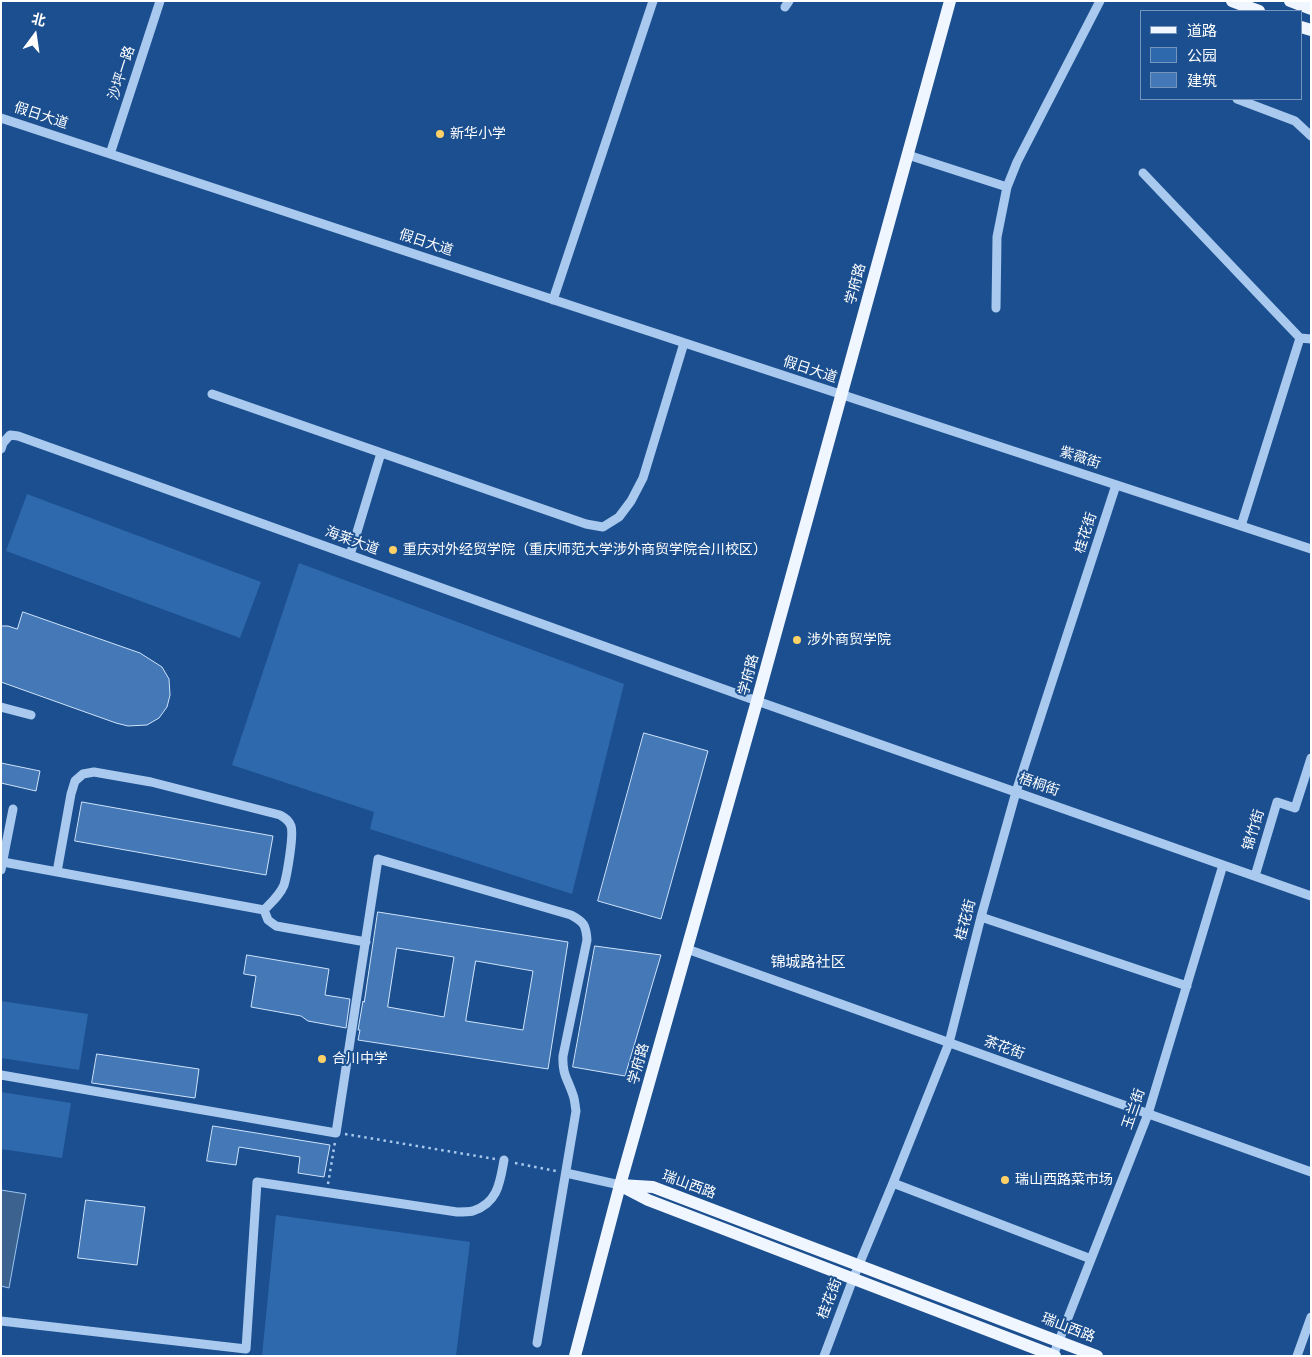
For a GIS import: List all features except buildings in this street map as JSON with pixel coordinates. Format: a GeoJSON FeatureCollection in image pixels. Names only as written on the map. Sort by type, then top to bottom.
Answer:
{"type":"FeatureCollection","features":[{"type":"Feature","properties":{"kind":"main road","name":"学府路"},"geometry":{"type":"LineString","coordinates":[[575,1356],[620,1185],[757,701],[950,1]]}},
{"type":"Feature","properties":{"kind":"main road"},"geometry":{"type":"LineString","coordinates":[[1232,1],[1256,10]]}},
{"type":"Feature","properties":{"kind":"main road"},"geometry":{"type":"LineString","coordinates":[[1290,1],[1311,9]]}},
{"type":"Feature","properties":{"kind":"main road","name":"瑞山西路"},"geometry":{"type":"LineString","coordinates":[[620,1185],[653,1187],[1097,1356]]}},
{"type":"Feature","properties":{"kind":"main road","name":"瑞山西路"},"geometry":{"type":"LineString","coordinates":[[620,1185],[648,1200],[1054,1356]]}},
{"type":"Feature","properties":{"kind":"street","name":"沙坪一路"},"geometry":{"type":"LineString","coordinates":[[110,154],[160,1]]}},
{"type":"Feature","properties":{"kind":"street"},"geometry":{"type":"LineString","coordinates":[[553,300],[653,1]]}},
{"type":"Feature","properties":{"kind":"street"},"geometry":{"type":"LineString","coordinates":[[996,308],[997,237],[1007,187],[1017,162],[1100,1]]}},
{"type":"Feature","properties":{"kind":"street"},"geometry":{"type":"LineString","coordinates":[[1240,100],[1294,121],[1311,136]]}},
{"type":"Feature","properties":{"kind":"street","name":"假日大道"},"geometry":{"type":"LineString","coordinates":[[1,118],[842,395]]}},
{"type":"Feature","properties":{"kind":"street"},"geometry":{"type":"LineString","coordinates":[[908,155],[1007,187]]}},
{"type":"Feature","properties":{"kind":"street"},"geometry":{"type":"LineString","coordinates":[[1144,174],[1300,338],[1311,339]]}},
{"type":"Feature","properties":{"kind":"street"},"geometry":{"type":"LineString","coordinates":[[1241,526],[1300,338]]}},
{"type":"Feature","properties":{"kind":"street"},"geometry":{"type":"LineString","coordinates":[[212,394],[586,524],[603,527],[619,517],[631,501],[643,478],[684,343]]}},
{"type":"Feature","properties":{"kind":"street","name":"紫薇街"},"geometry":{"type":"LineString","coordinates":[[842,395],[1311,549]]}},
{"type":"Feature","properties":{"kind":"street","name":"海莱大道"},"geometry":{"type":"LineString","coordinates":[[1,449],[3,443],[10,435],[18,436],[757,701]]}},
{"type":"Feature","properties":{"kind":"street"},"geometry":{"type":"LineString","coordinates":[[350,555],[382,453]]}},
{"type":"Feature","properties":{"kind":"street","name":"桂花街"},"geometry":{"type":"LineString","coordinates":[[824,1356],[853,1278],[949,1043],[981,917],[1016,792],[1116,485]]}},
{"type":"Feature","properties":{"kind":"street","name":"梧桐街"},"geometry":{"type":"LineString","coordinates":[[757,701],[1311,896]]}},
{"type":"Feature","properties":{"kind":"street"},"geometry":{"type":"LineString","coordinates":[[1,707],[31,716]]}},
{"type":"Feature","properties":{"kind":"street","name":"锦竹街"},"geometry":{"type":"LineString","coordinates":[[1254,876],[1277,802],[1295,808],[1311,758]]}},
{"type":"Feature","properties":{"kind":"street"},"geometry":{"type":"LineString","coordinates":[[57,872],[75,781],[83,774],[94,772],[151,782],[280,815],[287,819],[291,825],[292,836],[284,885],[276,899],[264,910]]}},
{"type":"Feature","properties":{"kind":"street"},"geometry":{"type":"LineString","coordinates":[[13,809],[2,866],[57,872],[264,910]]}},
{"type":"Feature","properties":{"kind":"street"},"geometry":{"type":"LineString","coordinates":[[1,1075],[336,1133],[378,859],[571,915],[582,920],[586,929],[587,940],[562,1056],[563,1074],[574,1096],[576,1111],[536,1343]]}},
{"type":"Feature","properties":{"kind":"street","name":"玉兰街"},"geometry":{"type":"LineString","coordinates":[[1054,1356],[1148,1114],[1223,865]]}},
{"type":"Feature","properties":{"kind":"street"},"geometry":{"type":"LineString","coordinates":[[264,910],[268,920],[276,926],[366,942]]}},
{"type":"Feature","properties":{"kind":"street"},"geometry":{"type":"LineString","coordinates":[[981,917],[1187,986]]}},
{"type":"Feature","properties":{"kind":"street","name":"茶花街"},"geometry":{"type":"LineString","coordinates":[[687,950],[1311,1172]]}},
{"type":"Feature","properties":{"kind":"street"},"geometry":{"type":"LineString","coordinates":[[1,1321],[245,1352],[257,1182],[457,1212],[472,1211],[486,1204],[496,1194],[500,1184],[504,1160]]}},
{"type":"Feature","properties":{"kind":"street"},"geometry":{"type":"LineString","coordinates":[[566,1173],[620,1185]]}},
{"type":"Feature","properties":{"kind":"street"},"geometry":{"type":"LineString","coordinates":[[893,1183],[1091,1259]]}},
{"type":"Feature","properties":{"kind":"street"},"geometry":{"type":"LineString","coordinates":[[1296,1356],[1311,1317]]}},
{"type":"Feature","properties":{"kind":"path"},"geometry":{"type":"LineString","coordinates":[[327,1192],[336,1133],[504,1160],[566,1173]]}},
{"type":"Feature","properties":{"kind":"green space"},"geometry":{"type":"Polygon","coordinates":[[[27,494],[261,582],[240,638],[6,551],[27,494]]]}},
{"type":"Feature","properties":{"kind":"green space"},"geometry":{"type":"Polygon","coordinates":[[[299,563],[624,684],[572,894],[370,829],[374,812],[232,765],[299,563]]]}},
{"type":"Feature","properties":{"kind":"green space"},"geometry":{"type":"Polygon","coordinates":[[[1,1001],[88,1014],[79,1070],[1,1058],[1,1001]]]}},
{"type":"Feature","properties":{"kind":"green space"},"geometry":{"type":"Polygon","coordinates":[[[1,1092],[71,1103],[62,1158],[1,1149],[1,1092]]]}},
{"type":"Feature","properties":{"kind":"green space"},"geometry":{"type":"Polygon","coordinates":[[[276,1215],[470,1242],[456,1356],[262,1356],[276,1215]]]}},
{"type":"Feature","properties":{"kind":"shaded area"},"geometry":{"type":"Polygon","coordinates":[[[1,1190],[26,1194],[9,1288],[1,1286],[1,1190]]]}},
{"type":"Feature","properties":{"kind":"place","name":"新华小学"},"geometry":{"type":"Point","coordinates":[440,134]}},
{"type":"Feature","properties":{"kind":"place","name":"重庆对外经贸学院（重庆师范大学涉外商贸学院合川校区）"},"geometry":{"type":"Point","coordinates":[393,550]}},
{"type":"Feature","properties":{"kind":"place","name":"涉外商贸学院"},"geometry":{"type":"Point","coordinates":[797,640]}},
{"type":"Feature","properties":{"kind":"place","name":"合川中学"},"geometry":{"type":"Point","coordinates":[322,1059]}},
{"type":"Feature","properties":{"kind":"place","name":"瑞山西路菜市场"},"geometry":{"type":"Point","coordinates":[1005,1180]}},
{"type":"Feature","properties":{"kind":"district","name":"锦城路社区"},"geometry":{"type":"Point","coordinates":[808,963]}}]}
